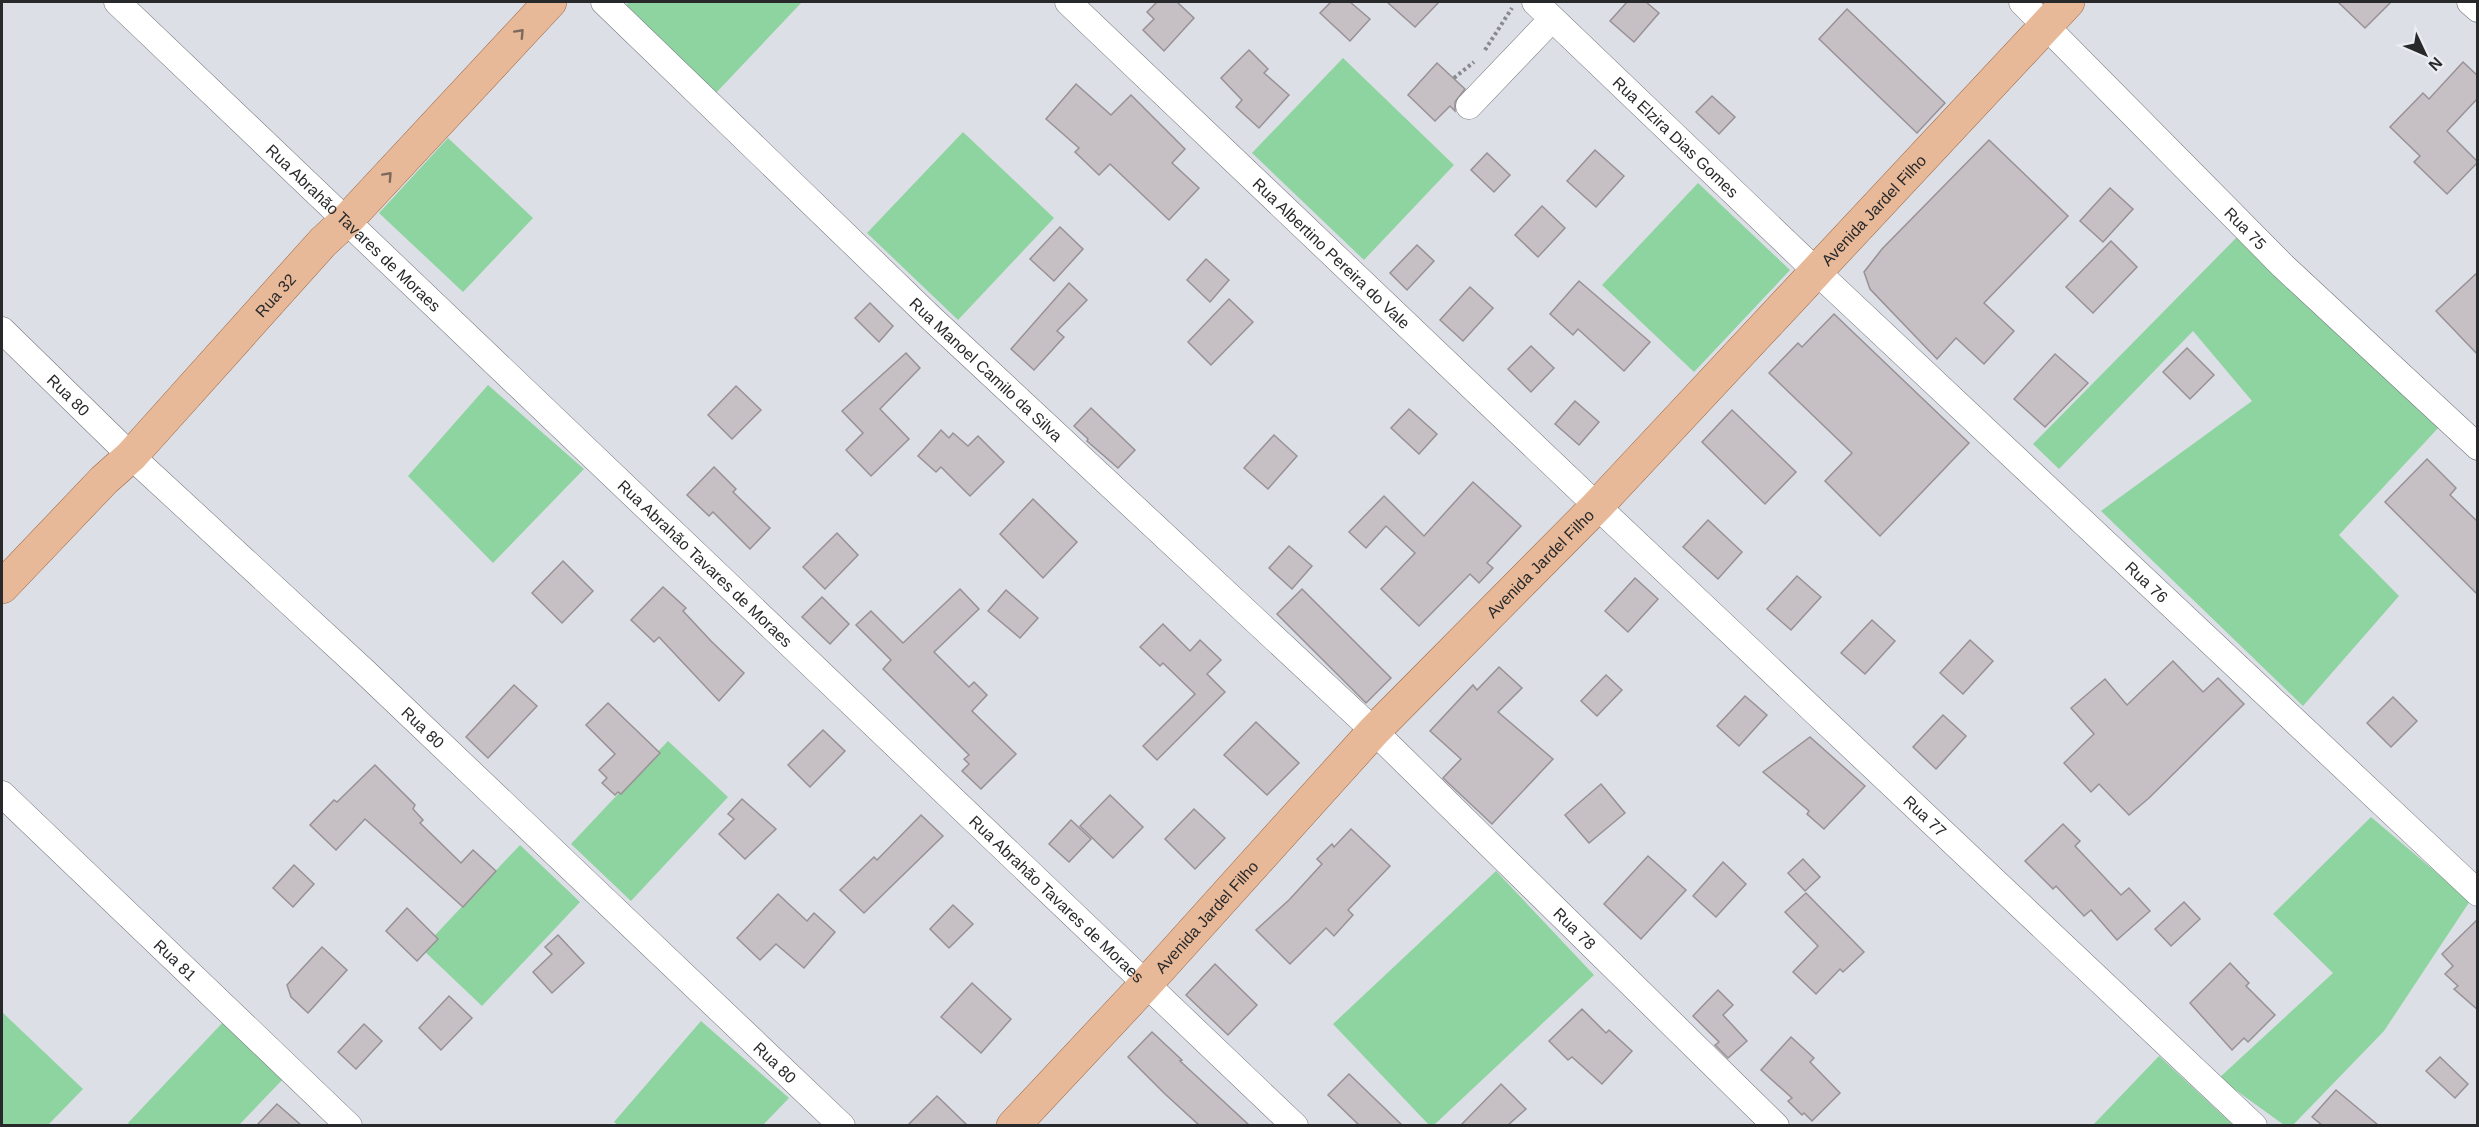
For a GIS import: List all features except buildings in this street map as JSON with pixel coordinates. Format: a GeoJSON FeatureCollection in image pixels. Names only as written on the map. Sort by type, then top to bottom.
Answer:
{"type":"FeatureCollection","features":[{"type":"Feature","properties":{"kind":"main road","name":"Rua 32"},"geometry":{"type":"LineString","coordinates":[[2,587],[104,480],[131,456],[323,242],[348,219],[550,2]]}},
{"type":"Feature","properties":{"kind":"main road","name":"Avenida Jardel Filho"},"geometry":{"type":"LineString","coordinates":[[1013,1125],[1145,985],[1374,731],[1597,506],[2057,13]]}},
{"type":"Feature","properties":{"kind":"street","name":"Rua Abrahão Tavares de Moraes"},"geometry":{"type":"LineString","coordinates":[[117,2],[348,219],[1145,985],[1294,1125]]}},
{"type":"Feature","properties":{"kind":"street","name":"Rua Manoel Camilo da Silva"},"geometry":{"type":"LineString","coordinates":[[604,2],[930,317],[1374,731]]}},
{"type":"Feature","properties":{"kind":"street","name":"Rua Albertino Pereira do Vale"},"geometry":{"type":"LineString","coordinates":[[1068,2],[1597,506]]}},
{"type":"Feature","properties":{"kind":"street","name":"Rua 75"},"geometry":{"type":"LineString","coordinates":[[2022,2],[2057,13],[2283,266],[2478,447]]}},
{"type":"Feature","properties":{"kind":"street"},"geometry":{"type":"LineString","coordinates":[[2470,2],[2478,9]]}},
{"type":"Feature","properties":{"kind":"street"},"geometry":{"type":"LineString","coordinates":[[1469,106],[1543,10]]}},
{"type":"Feature","properties":{"kind":"street","name":"Rua Elzira Dias Gomes"},"geometry":{"type":"LineString","coordinates":[[1543,10],[1817,272]]}},
{"type":"Feature","properties":{"kind":"street","name":"Rua 76"},"geometry":{"type":"LineString","coordinates":[[1817,272],[2478,893]]}},
{"type":"Feature","properties":{"kind":"street","name":"Rua 80"},"geometry":{"type":"LineString","coordinates":[[2,330],[131,456],[364,671],[843,1125]]}},
{"type":"Feature","properties":{"kind":"street","name":"Rua 77"},"geometry":{"type":"LineString","coordinates":[[1597,506],[2254,1125]]}},
{"type":"Feature","properties":{"kind":"street","name":"Rua 78"},"geometry":{"type":"LineString","coordinates":[[1374,731],[1776,1125]]}},
{"type":"Feature","properties":{"kind":"street","name":"Rua 81"},"geometry":{"type":"LineString","coordinates":[[2,794],[349,1125]]}},
{"type":"Feature","properties":{"kind":"path"},"geometry":{"type":"LineString","coordinates":[[1483,53],[1516,2]]}},
{"type":"Feature","properties":{"kind":"path"},"geometry":{"type":"LineString","coordinates":[[1454,78],[1477,59]]}},
{"type":"Feature","properties":{"kind":"green space"},"geometry":{"type":"Polygon","coordinates":[[[629,2],[802,2],[715,94],[624,7],[629,2]]]}},
{"type":"Feature","properties":{"kind":"green space"},"geometry":{"type":"Polygon","coordinates":[[[1343,58],[1454,165],[1364,260],[1252,153],[1343,58]]]}},
{"type":"Feature","properties":{"kind":"green space"},"geometry":{"type":"Polygon","coordinates":[[[963,132],[1054,218],[958,320],[867,233],[963,132]]]}},
{"type":"Feature","properties":{"kind":"green space"},"geometry":{"type":"Polygon","coordinates":[[[448,138],[533,218],[463,292],[379,213],[448,138]]]}},
{"type":"Feature","properties":{"kind":"green space"},"geometry":{"type":"Polygon","coordinates":[[[1698,183],[1790,270],[1694,372],[1602,285],[1698,183]]]}},
{"type":"Feature","properties":{"kind":"green space"},"geometry":{"type":"Polygon","coordinates":[[[2238,236],[2439,427],[2339,535],[2399,596],[2303,706],[2101,511],[2252,401],[2193,331],[2059,469],[2033,444],[2238,236]]]}},
{"type":"Feature","properties":{"kind":"green space"},"geometry":{"type":"Polygon","coordinates":[[[488,385],[584,469],[493,563],[408,476],[488,385]]]}},
{"type":"Feature","properties":{"kind":"green space"},"geometry":{"type":"Polygon","coordinates":[[[668,741],[728,797],[631,901],[571,844],[668,741]]]}},
{"type":"Feature","properties":{"kind":"green space"},"geometry":{"type":"Polygon","coordinates":[[[2371,817],[2470,901],[2384,1031],[2293,1125],[2284,1125],[2219,1078],[2333,973],[2273,914],[2371,817]]]}},
{"type":"Feature","properties":{"kind":"green space"},"geometry":{"type":"Polygon","coordinates":[[[520,845],[580,902],[482,1006],[422,949],[520,845]]]}},
{"type":"Feature","properties":{"kind":"green space"},"geometry":{"type":"Polygon","coordinates":[[[1496,871],[1594,975],[1434,1125],[1429,1125],[1333,1024],[1496,871]]]}},
{"type":"Feature","properties":{"kind":"green space"},"geometry":{"type":"Polygon","coordinates":[[[2,1012],[83,1089],[48,1125],[2,1125],[2,1012]]]}},
{"type":"Feature","properties":{"kind":"green space"},"geometry":{"type":"Polygon","coordinates":[[[226,1019],[286,1076],[239,1125],[131,1126],[128,1123],[226,1019]]]}},
{"type":"Feature","properties":{"kind":"green space"},"geometry":{"type":"Polygon","coordinates":[[[701,1021],[789,1098],[763,1125],[618,1125],[614,1122],[701,1021]]]}},
{"type":"Feature","properties":{"kind":"green space"},"geometry":{"type":"Polygon","coordinates":[[[2159,1056],[2233,1125],[2093,1125],[2159,1056]]]}}]}
